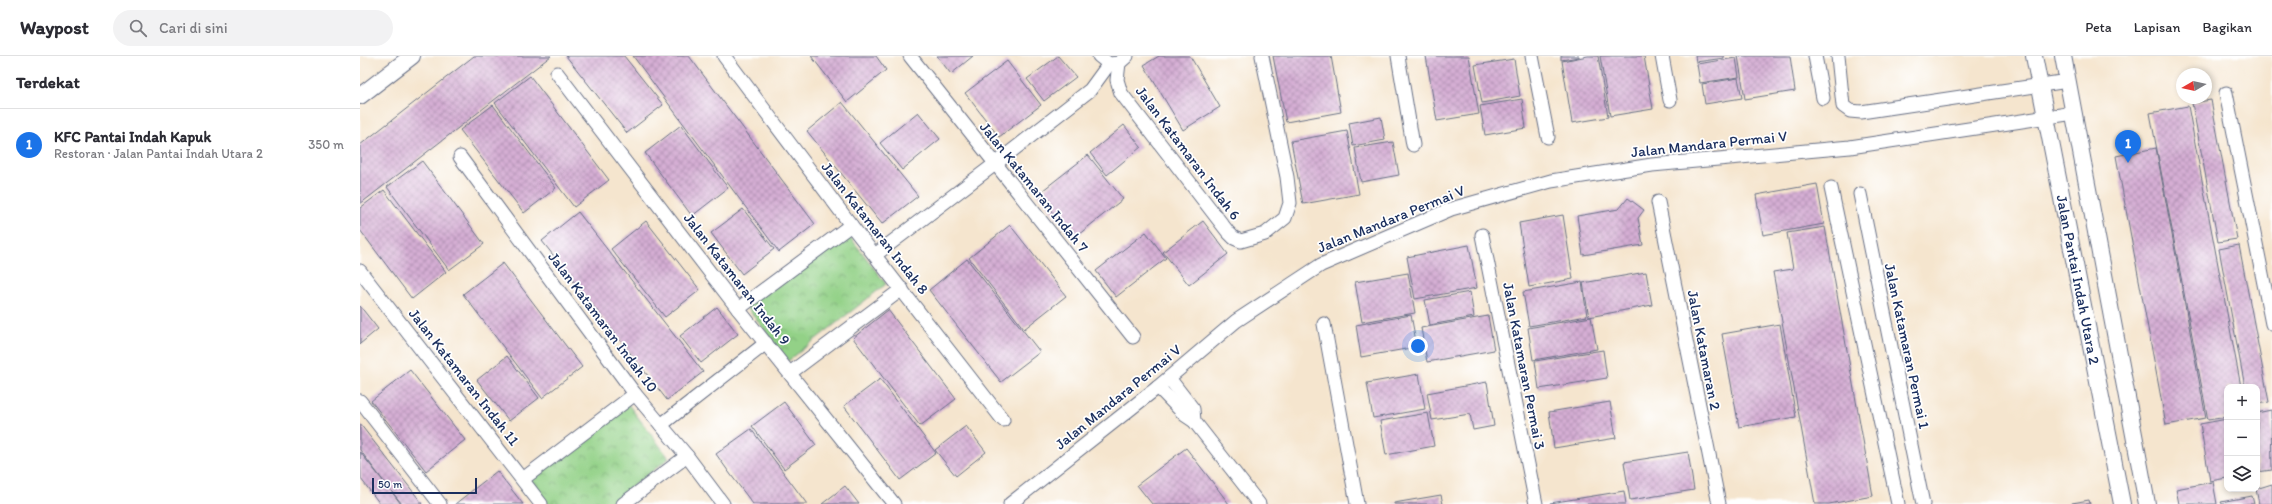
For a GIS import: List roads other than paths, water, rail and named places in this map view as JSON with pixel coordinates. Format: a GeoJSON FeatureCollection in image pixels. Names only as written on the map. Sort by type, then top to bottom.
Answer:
{"type":"FeatureCollection","features":[{"type":"Feature","properties":{"kind":"street","name":"Jalan Katamaran Indah 8"},"geometry":{"type":"LineString","coordinates":[[724,56],[851,225],[1003,420]]}},
{"type":"Feature","properties":{"kind":"street","name":"Jalan Katamaran Indah 7"},"geometry":{"type":"LineString","coordinates":[[910,56],[1133,337]]}},
{"type":"Feature","properties":{"kind":"street","name":"Jalan Katamaran Indah 6"},"geometry":{"type":"LineString","coordinates":[[1114,60],[1117,80],[1121,93],[1234,238],[1241,241],[1248,240],[1274,229],[1285,218],[1290,203],[1288,177],[1262,56]]}},
{"type":"Feature","properties":{"kind":"street"},"geometry":{"type":"LineString","coordinates":[[1398,56],[1413,145]]}},
{"type":"Feature","properties":{"kind":"street"},"geometry":{"type":"LineString","coordinates":[[1532,56],[1548,137]]}},
{"type":"Feature","properties":{"kind":"street"},"geometry":{"type":"LineString","coordinates":[[1662,56],[1670,100]]}},
{"type":"Feature","properties":{"kind":"street"},"geometry":{"type":"LineString","coordinates":[[1815,56],[1823,98]]}},
{"type":"Feature","properties":{"kind":"street"},"geometry":{"type":"LineString","coordinates":[[1838,56],[1843,106],[1850,111],[1861,112],[2068,81]]}},
{"type":"Feature","properties":{"kind":"street","name":"Jalan Pantai Indah Utara 2"},"geometry":{"type":"LineString","coordinates":[[2034,56],[2122,504]]}},
{"type":"Feature","properties":{"kind":"street","name":"Jalan Pantai Indah Utara 2"},"geometry":{"type":"LineString","coordinates":[[2063,56],[2147,504]]}},
{"type":"Feature","properties":{"kind":"street"},"geometry":{"type":"LineString","coordinates":[[360,96],[404,58]]}},
{"type":"Feature","properties":{"kind":"street"},"geometry":{"type":"LineString","coordinates":[[875,255],[1090,90],[1114,60]]}},
{"type":"Feature","properties":{"kind":"street","name":"Jalan Katamaran Indah 9"},"geometry":{"type":"LineString","coordinates":[[557,73],[738,309],[894,504]]}},
{"type":"Feature","properties":{"kind":"street"},"geometry":{"type":"LineString","coordinates":[[2226,93],[2272,324]]}},
{"type":"Feature","properties":{"kind":"street","name":"Jalan Mandara Permai V"},"geometry":{"type":"LineString","coordinates":[[1010,504],[1158,387],[1236,321],[1321,265],[1451,209],[1551,181],[1645,166],[1850,146],[2074,113]]}},
{"type":"Feature","properties":{"kind":"street","name":"Jalan Katamaran Indah 10"},"geometry":{"type":"LineString","coordinates":[[460,157],[635,394],[687,456],[723,504]]}},
{"type":"Feature","properties":{"kind":"street"},"geometry":{"type":"LineString","coordinates":[[1831,188],[1898,504]]}},
{"type":"Feature","properties":{"kind":"street","name":"Jalan Katamaran Permai 1"},"geometry":{"type":"LineString","coordinates":[[1860,194],[1923,504]]}},
{"type":"Feature","properties":{"kind":"street","name":"Jalan Katamaran 2"},"geometry":{"type":"LineString","coordinates":[[1658,202],[1719,504]]}},
{"type":"Feature","properties":{"kind":"street"},"geometry":{"type":"LineString","coordinates":[[738,309],[851,225]]}},
{"type":"Feature","properties":{"kind":"street","name":"Jalan Katamaran Permai 3"},"geometry":{"type":"LineString","coordinates":[[1482,235],[1536,504]]}},
{"type":"Feature","properties":{"kind":"street","name":"Jalan Katamaran Indah 11"},"geometry":{"type":"LineString","coordinates":[[360,271],[523,478],[541,504]]}},
{"type":"Feature","properties":{"kind":"street"},"geometry":{"type":"LineString","coordinates":[[790,373],[902,289]]}},
{"type":"Feature","properties":{"kind":"street"},"geometry":{"type":"LineString","coordinates":[[1324,324],[1357,504]]}},
{"type":"Feature","properties":{"kind":"street"},"geometry":{"type":"LineString","coordinates":[[661,425],[766,343]]}},
{"type":"Feature","properties":{"kind":"street"},"geometry":{"type":"LineString","coordinates":[[1169,378],[1193,409],[1194,421]]}},
{"type":"Feature","properties":{"kind":"street"},"geometry":{"type":"LineString","coordinates":[[1158,387],[1185,415],[1194,421],[1259,504]]}},
{"type":"Feature","properties":{"kind":"street"},"geometry":{"type":"LineString","coordinates":[[523,478],[635,394]]}},
{"type":"Feature","properties":{"kind":"street"},"geometry":{"type":"LineString","coordinates":[[360,401],[440,504]]}},
{"type":"Feature","properties":{"kind":"street"},"geometry":{"type":"LineString","coordinates":[[623,504],[687,456]]}},
{"type":"Feature","properties":{"kind":"place","name":"KFC Pantai Indah Kapuk"},"geometry":{"type":"Point","coordinates":[2128,163]}}]}
